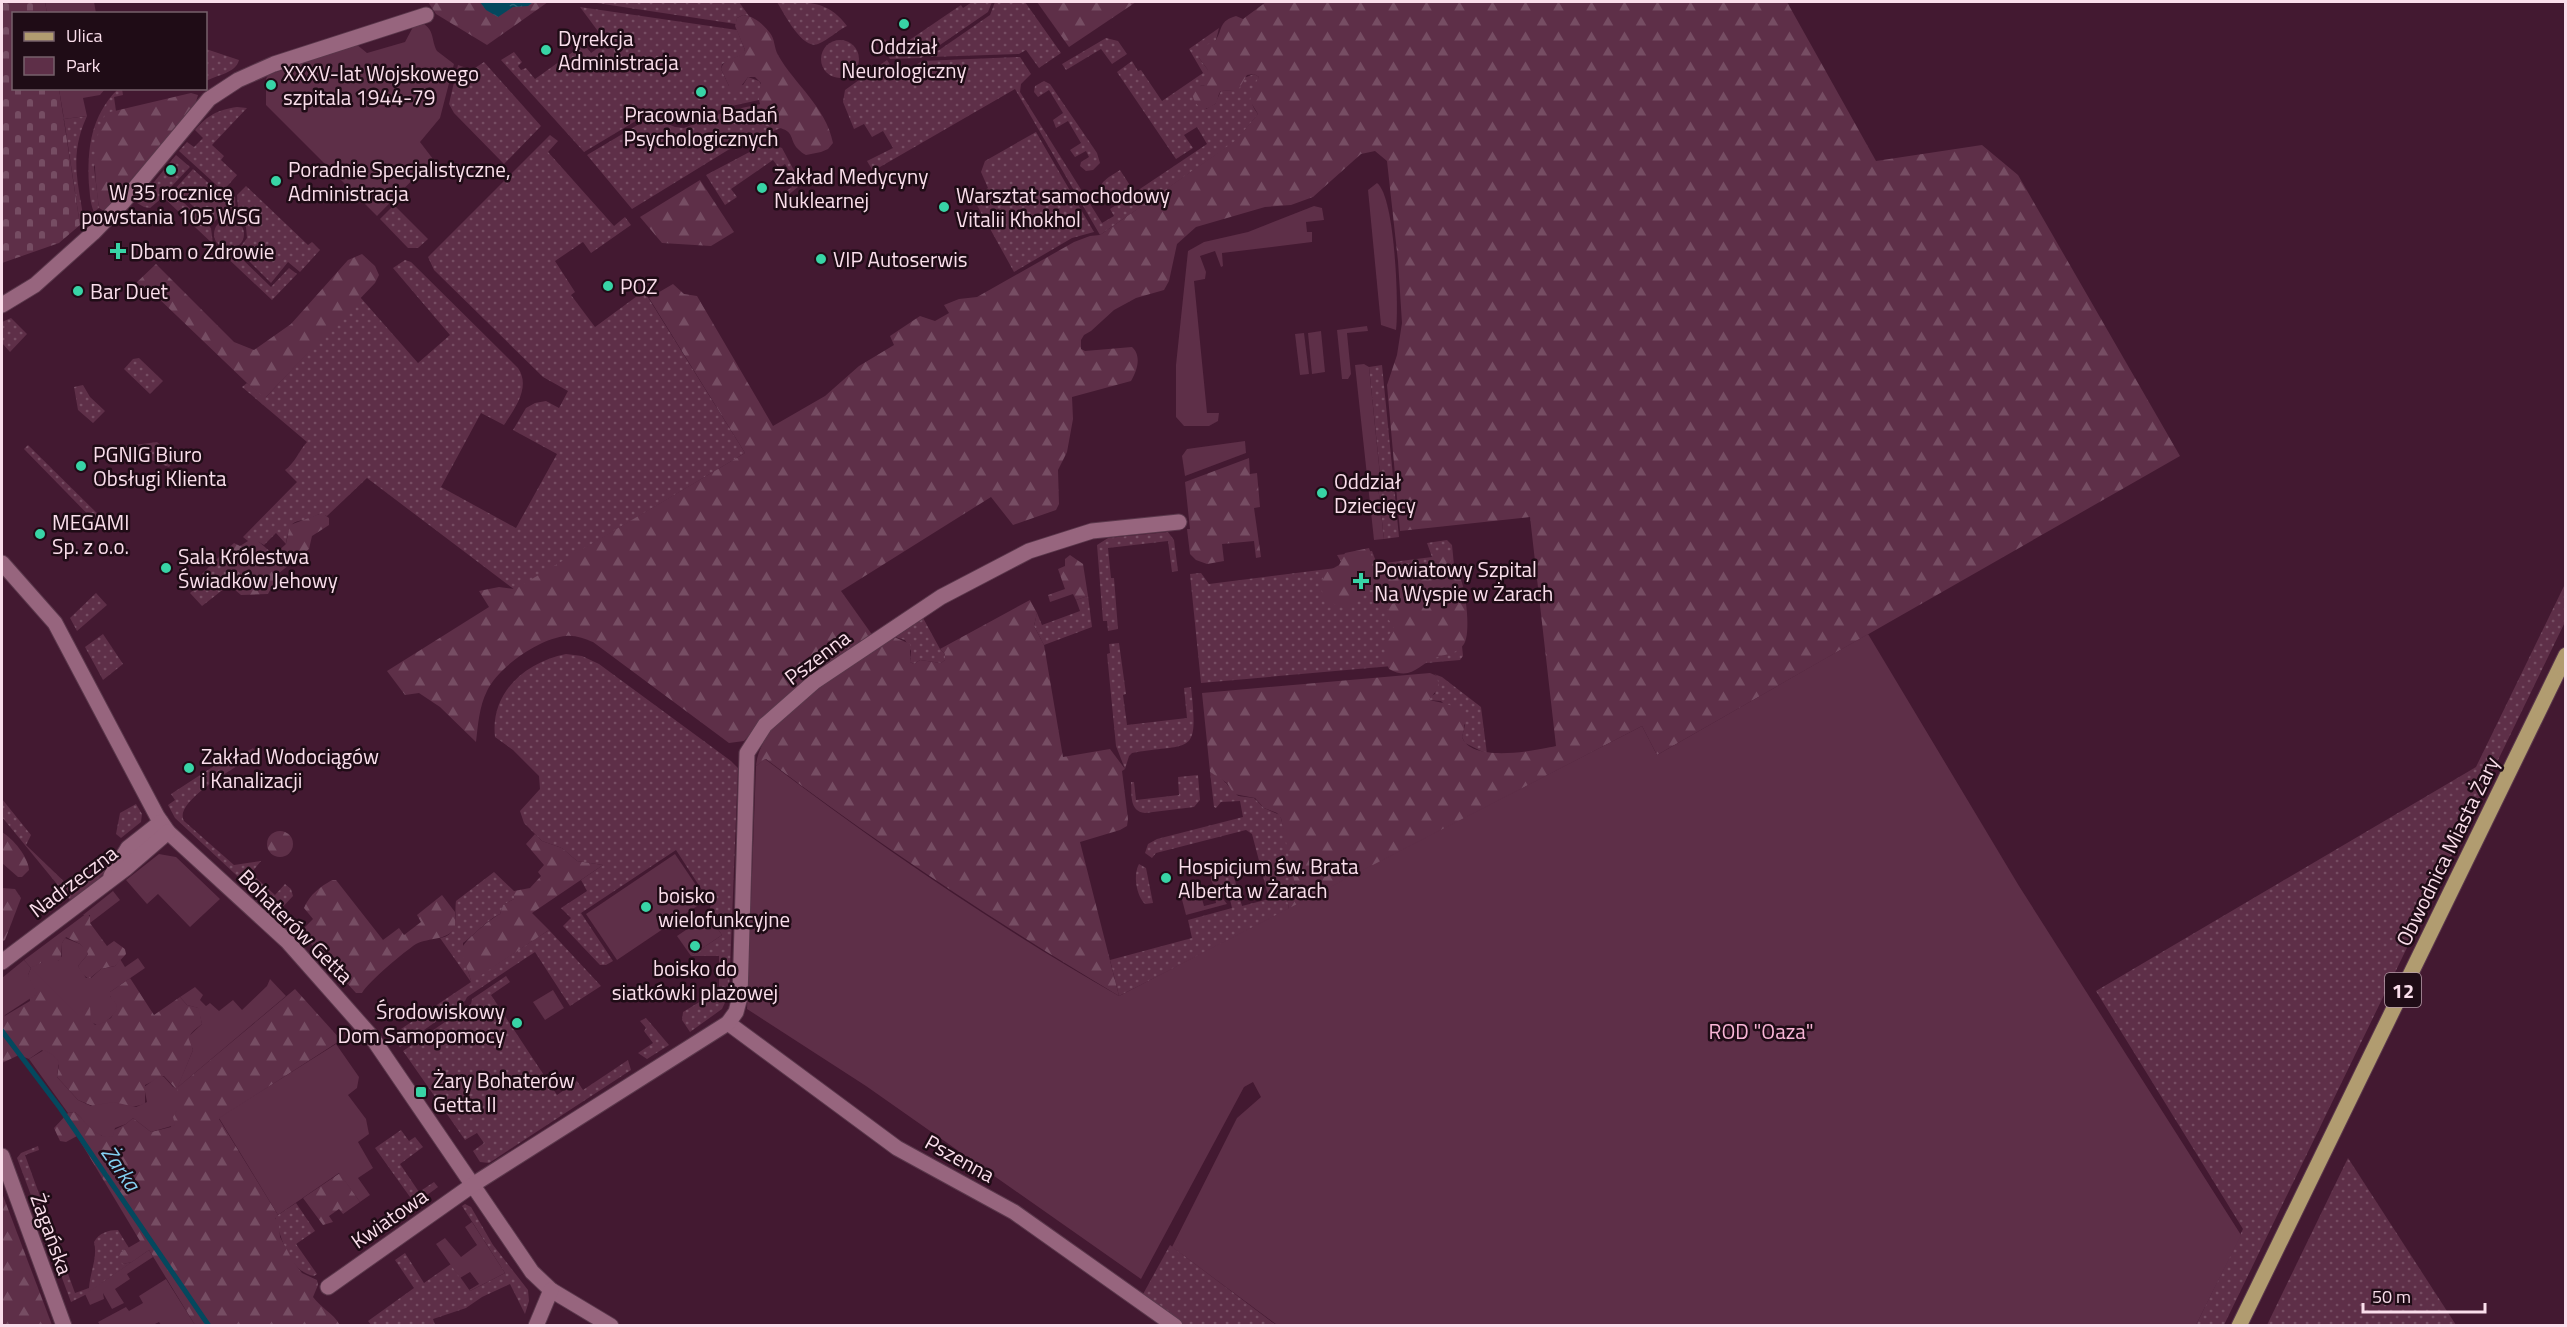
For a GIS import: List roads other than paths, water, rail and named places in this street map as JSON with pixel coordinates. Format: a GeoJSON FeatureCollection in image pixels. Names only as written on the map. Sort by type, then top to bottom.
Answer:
{"type":"FeatureCollection","features":[{"type":"Feature","properties":{"kind":"main road","name":"Obwodnica Miasta Żary"},"geometry":{"type":"LineString","coordinates":[[2239,1326],[2565,655]]}},
{"type":"Feature","properties":{"kind":"street"},"geometry":{"type":"LineString","coordinates":[[2,305],[35,285],[93,233],[124,201],[209,99],[238,80],[274,64],[426,15]]}},
{"type":"Feature","properties":{"kind":"street","name":"Pszenna"},"geometry":{"type":"LineString","coordinates":[[1175,1326],[1014,1212],[897,1148],[729,1023],[736,1012],[740,997],[747,753],[765,725],[814,682],[912,615],[1029,551],[1092,531],[1179,522]]}},
{"type":"Feature","properties":{"kind":"street","name":"Bohaterów Getta"},"geometry":{"type":"LineString","coordinates":[[2,563],[55,623],[165,827],[288,942],[353,1014],[393,1064],[532,1272],[551,1290],[611,1326]]}},
{"type":"Feature","properties":{"kind":"street","name":"Nadrzeczna"},"geometry":{"type":"LineString","coordinates":[[2,962],[106,883],[165,827]]}},
{"type":"Feature","properties":{"kind":"street"},"geometry":{"type":"LineString","coordinates":[[474,1184],[729,1023]]}},
{"type":"Feature","properties":{"kind":"street","name":"Żagańska"},"geometry":{"type":"LineString","coordinates":[[2,1156],[64,1326]]}},
{"type":"Feature","properties":{"kind":"street","name":"Kwiatowa"},"geometry":{"type":"LineString","coordinates":[[328,1287],[474,1184]]}},
{"type":"Feature","properties":{"kind":"street"},"geometry":{"type":"LineString","coordinates":[[536,1326],[551,1290]]}},
{"type":"Feature","properties":{"kind":"water"},"geometry":{"type":"Polygon","coordinates":[[[480,2],[533,2],[528,6],[513,7],[498,17],[486,10],[480,2]]]}},
{"type":"Feature","properties":{"kind":"waterway","name":"Żarka"},"geometry":{"type":"LineString","coordinates":[[2,1031],[60,1108],[209,1326]]}},
{"type":"Feature","properties":{"kind":"place","name":"Oddział Neurologiczny"},"geometry":{"type":"Point","coordinates":[904,24]}},
{"type":"Feature","properties":{"kind":"place","name":"Dyrekcja Administracja"},"geometry":{"type":"Point","coordinates":[546,50]}},
{"type":"Feature","properties":{"kind":"place","name":"XXXV-lat Wojskowego szpitala 1944-79"},"geometry":{"type":"Point","coordinates":[271,85]}},
{"type":"Feature","properties":{"kind":"place","name":"Pracownia Badań Psychologicznych"},"geometry":{"type":"Point","coordinates":[701,92]}},
{"type":"Feature","properties":{"kind":"place","name":"W 35 rocznicę powstania 105 WSG"},"geometry":{"type":"Point","coordinates":[171,170]}},
{"type":"Feature","properties":{"kind":"place","name":"Poradnie Specjalistyczne, Administracja"},"geometry":{"type":"Point","coordinates":[276,181]}},
{"type":"Feature","properties":{"kind":"place","name":"Zakład Medycyny Nuklearnej"},"geometry":{"type":"Point","coordinates":[762,188]}},
{"type":"Feature","properties":{"kind":"place","name":"Warsztat samochodowy Vitalii Khokhol"},"geometry":{"type":"Point","coordinates":[944,207]}},
{"type":"Feature","properties":{"kind":"place","name":"Dbam o Zdrowie"},"geometry":{"type":"Point","coordinates":[118,251]}},
{"type":"Feature","properties":{"kind":"place","name":"VIP Autoserwis"},"geometry":{"type":"Point","coordinates":[821,259]}},
{"type":"Feature","properties":{"kind":"place","name":"POZ"},"geometry":{"type":"Point","coordinates":[608,286]}},
{"type":"Feature","properties":{"kind":"place","name":"Bar Duet"},"geometry":{"type":"Point","coordinates":[78,291]}},
{"type":"Feature","properties":{"kind":"place","name":"PGNIG Biuro Obsługi Klienta"},"geometry":{"type":"Point","coordinates":[81,466]}},
{"type":"Feature","properties":{"kind":"place","name":"Oddział Dziecięcy"},"geometry":{"type":"Point","coordinates":[1322,493]}},
{"type":"Feature","properties":{"kind":"place","name":"MEGAMI Sp. z o.o."},"geometry":{"type":"Point","coordinates":[40,534]}},
{"type":"Feature","properties":{"kind":"place","name":"Sala Królestwa Świadków Jehowy"},"geometry":{"type":"Point","coordinates":[166,568]}},
{"type":"Feature","properties":{"kind":"place","name":"Powiatowy Szpital Na Wyspie w Żarach"},"geometry":{"type":"Point","coordinates":[1361,581]}},
{"type":"Feature","properties":{"kind":"place","name":"Zakład Wodociągów i Kanalizacji"},"geometry":{"type":"Point","coordinates":[189,768]}},
{"type":"Feature","properties":{"kind":"place","name":"Hospicjum św. Brata Alberta w Żarach"},"geometry":{"type":"Point","coordinates":[1166,878]}},
{"type":"Feature","properties":{"kind":"place","name":"boisko wielofunkcyjne"},"geometry":{"type":"Point","coordinates":[646,907]}},
{"type":"Feature","properties":{"kind":"place","name":"boisko do siatkówki plażowej"},"geometry":{"type":"Point","coordinates":[695,946]}},
{"type":"Feature","properties":{"kind":"place","name":"Środowiskowy Dom Samopomocy"},"geometry":{"type":"Point","coordinates":[517,1023]}},
{"type":"Feature","properties":{"kind":"place","name":"Żary Bohaterów Getta II"},"geometry":{"type":"Point","coordinates":[421,1092]}},
{"type":"Feature","properties":{"kind":"park label","name":"ROD \"Oaza\""},"geometry":{"type":"Point","coordinates":[1761,1031]}}]}
